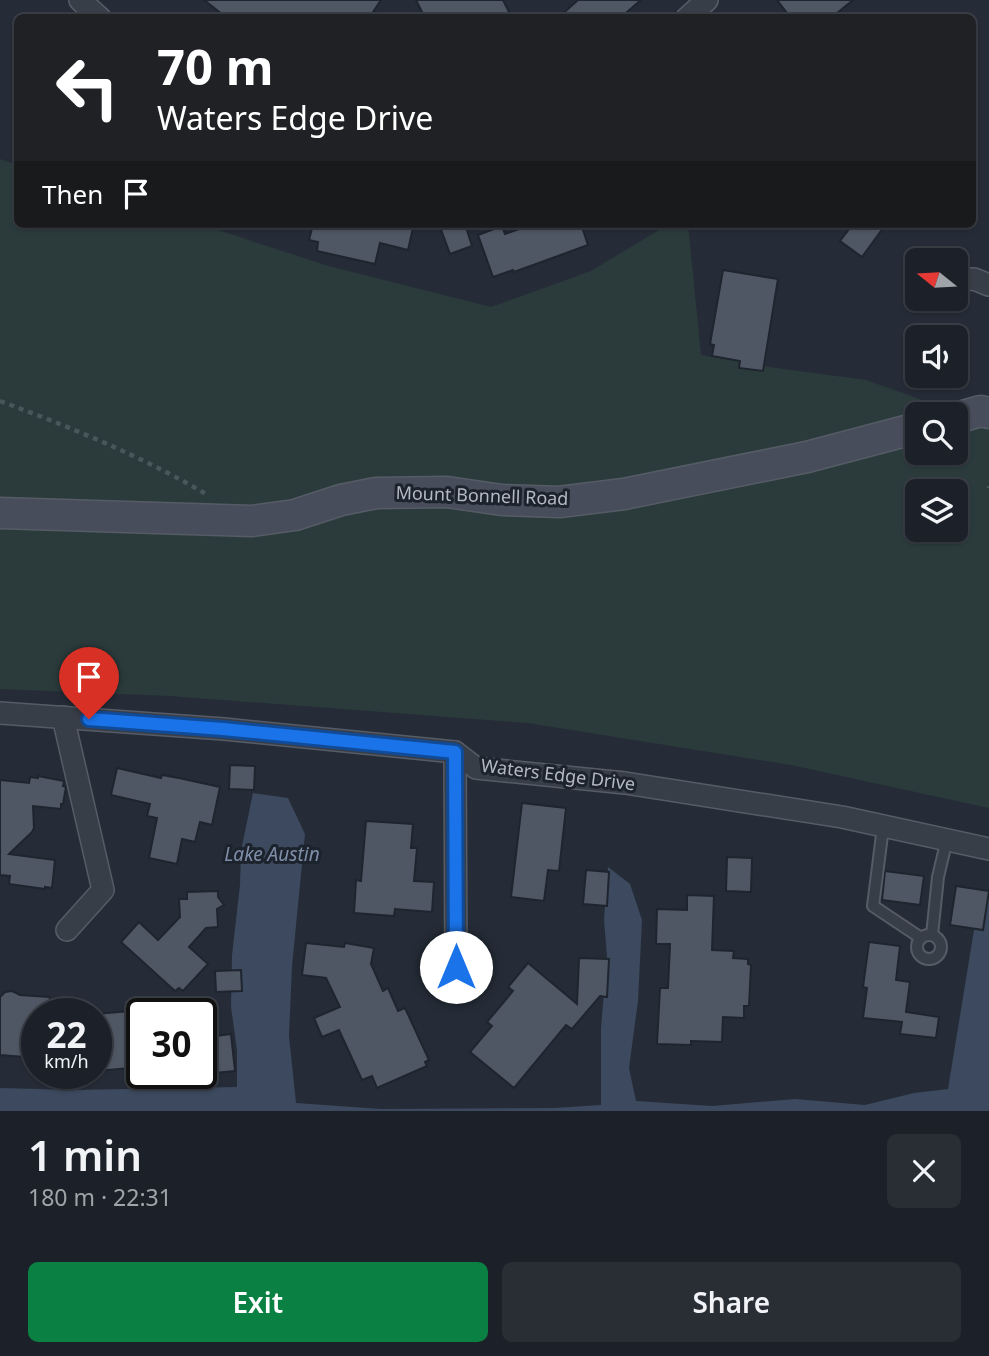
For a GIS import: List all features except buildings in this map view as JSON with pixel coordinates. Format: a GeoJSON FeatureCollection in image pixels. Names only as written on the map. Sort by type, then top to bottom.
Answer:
{"type":"FeatureCollection","features":[{"type":"Feature","properties":{"kind":"street"},"geometry":{"type":"LineString","coordinates":[[80,0],[96,14]]}},
{"type":"Feature","properties":{"kind":"street"},"geometry":{"type":"LineString","coordinates":[[691,14],[707,0]]}},
{"type":"Feature","properties":{"kind":"street"},"geometry":{"type":"LineString","coordinates":[[968,279],[989,285]]}},
{"type":"Feature","properties":{"kind":"street","name":"Mount Bonnell Road"},"geometry":{"type":"LineString","coordinates":[[0,513],[252,521],[295,515],[341,500],[376,493],[447,492],[502,500],[559,502],[624,494],[807,457],[905,431]]}},
{"type":"Feature","properties":{"kind":"street","name":"Waters Edge Drive"},"geometry":{"type":"LineString","coordinates":[[0,713],[223,729],[455,752],[476,768],[625,783],[842,817],[989,849]]}},
{"type":"Feature","properties":{"kind":"street"},"geometry":{"type":"LineString","coordinates":[[62,717],[103,890],[67,930]]}},
{"type":"Feature","properties":{"kind":"street"},"geometry":{"type":"LineString","coordinates":[[455,752],[456,967]]}},
{"type":"Feature","properties":{"kind":"lane"},"geometry":{"type":"LineString","coordinates":[[883,827],[873,906],[926,936],[947,839]]}},
{"type":"Feature","properties":{"kind":"path"},"geometry":{"type":"LineString","coordinates":[[0,401],[71,428],[172,475],[212,498]]}},
{"type":"Feature","properties":{"kind":"shaded area"},"geometry":{"type":"Polygon","coordinates":[[[0,159],[14,164],[14,228],[212,228],[328,266],[491,307],[591,271],[662,228],[688,228],[701,355],[866,380],[927,402],[905,402],[905,465],[968,465],[968,416],[989,430],[989,808],[791,765],[528,723],[170,696],[0,689],[0,159]]]}},
{"type":"Feature","properties":{"kind":"water","name":"Lake Austin"},"geometry":{"type":"Polygon","coordinates":[[[253,793],[288,798],[305,834],[292,966],[289,1036],[296,1103],[381,1109],[554,1108],[601,1105],[601,1028],[607,957],[604,919],[608,867],[630,884],[642,920],[638,1001],[629,1068],[636,1101],[712,1106],[795,1099],[865,1105],[914,1093],[948,1089],[974,930],[989,891],[989,1111],[0,1111],[0,1088],[74,1090],[237,1087],[237,1050],[231,1007],[232,955],[241,851],[253,793]]]}},
{"type":"Feature","properties":{"kind":"route"},"geometry":{"type":"LineString","coordinates":[[89,719],[455,752],[456,967]]}}]}
